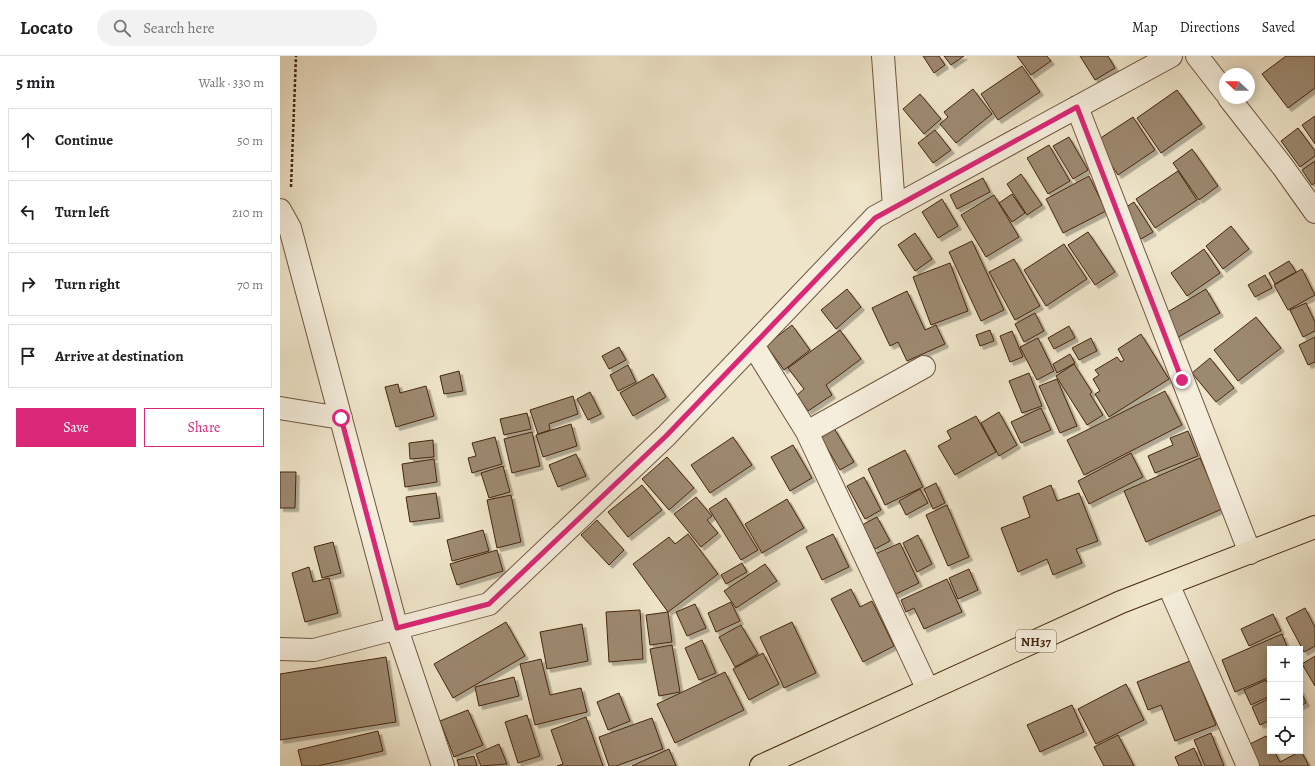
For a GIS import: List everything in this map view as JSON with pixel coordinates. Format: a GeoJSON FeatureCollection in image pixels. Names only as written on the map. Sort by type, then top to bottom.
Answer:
{"type":"FeatureCollection","features":[{"type":"Feature","properties":{"kind":"highway","name":"NH37"},"geometry":{"type":"LineString","coordinates":[[761,766],[1121,602],[1315,528]]}},
{"type":"Feature","properties":{"kind":"street"},"geometry":{"type":"LineString","coordinates":[[883,56],[894,207]]}},
{"type":"Feature","properties":{"kind":"street"},"geometry":{"type":"LineString","coordinates":[[280,649],[314,650],[489,604],[666,436],[875,218],[1171,56]]}},
{"type":"Feature","properties":{"kind":"street"},"geometry":{"type":"LineString","coordinates":[[1197,56],[1219,84]]}},
{"type":"Feature","properties":{"kind":"street"},"geometry":{"type":"LineString","coordinates":[[1234,104],[1283,167],[1315,212]]}},
{"type":"Feature","properties":{"kind":"street"},"geometry":{"type":"LineString","coordinates":[[1077,107],[1250,553]]}},
{"type":"Feature","properties":{"kind":"street"},"geometry":{"type":"LineString","coordinates":[[280,210],[290,228],[397,628],[443,766]]}},
{"type":"Feature","properties":{"kind":"street"},"geometry":{"type":"LineString","coordinates":[[753,345],[807,432],[928,690]]}},
{"type":"Feature","properties":{"kind":"street"},"geometry":{"type":"LineString","coordinates":[[807,432],[924,367]]}},
{"type":"Feature","properties":{"kind":"street"},"geometry":{"type":"LineString","coordinates":[[280,408],[341,418]]}},
{"type":"Feature","properties":{"kind":"street"},"geometry":{"type":"LineString","coordinates":[[1168,584],[1248,766]]}},
{"type":"Feature","properties":{"kind":"path"},"geometry":{"type":"LineString","coordinates":[[291,190],[296,56]]}},
{"type":"Feature","properties":{"kind":"building"},"geometry":{"type":"Polygon","coordinates":[[[923,56],[939,56],[945,65],[934,73],[923,56]]]}},
{"type":"Feature","properties":{"kind":"building"},"geometry":{"type":"Polygon","coordinates":[[[944,56],[964,56],[951,65],[944,56]]]}},
{"type":"Feature","properties":{"kind":"building"},"geometry":{"type":"Polygon","coordinates":[[[1017,56],[1047,56],[1051,61],[1031,75],[1017,56]]]}},
{"type":"Feature","properties":{"kind":"building"},"geometry":{"type":"Polygon","coordinates":[[[1080,56],[1108,56],[1115,68],[1095,80],[1080,56]]]}},
{"type":"Feature","properties":{"kind":"building"},"geometry":{"type":"Polygon","coordinates":[[[1286,56],[1315,56],[1315,88],[1288,108],[1262,74],[1286,56]]]}},
{"type":"Feature","properties":{"kind":"building"},"geometry":{"type":"Polygon","coordinates":[[[1022,66],[1040,92],[998,120],[981,94],[1022,66]]]}},
{"type":"Feature","properties":{"kind":"building"},"geometry":{"type":"Polygon","coordinates":[[[973,89],[992,114],[956,143],[940,124],[948,117],[944,112],[973,89]]]}},
{"type":"Feature","properties":{"kind":"building"},"geometry":{"type":"Polygon","coordinates":[[[1177,90],[1202,124],[1161,153],[1137,118],[1177,90]]]}},
{"type":"Feature","properties":{"kind":"building"},"geometry":{"type":"Polygon","coordinates":[[[920,94],[941,119],[924,134],[903,109],[920,94]]]}},
{"type":"Feature","properties":{"kind":"building"},"geometry":{"type":"Polygon","coordinates":[[[1315,116],[1315,144],[1302,125],[1315,116]]]}},
{"type":"Feature","properties":{"kind":"building"},"geometry":{"type":"Polygon","coordinates":[[[1133,117],[1155,150],[1118,175],[1096,141],[1133,117]]]}},
{"type":"Feature","properties":{"kind":"building"},"geometry":{"type":"Polygon","coordinates":[[[1298,128],[1315,151],[1315,156],[1300,167],[1281,141],[1298,128]]]}},
{"type":"Feature","properties":{"kind":"building"},"geometry":{"type":"Polygon","coordinates":[[[935,130],[951,150],[933,163],[918,143],[935,130]]]}},
{"type":"Feature","properties":{"kind":"building"},"geometry":{"type":"Polygon","coordinates":[[[1069,137],[1088,170],[1073,179],[1053,146],[1069,137]]]}},
{"type":"Feature","properties":{"kind":"building"},"geometry":{"type":"Polygon","coordinates":[[[1049,145],[1070,181],[1048,194],[1027,158],[1049,145]]]}},
{"type":"Feature","properties":{"kind":"building"},"geometry":{"type":"Polygon","coordinates":[[[1192,149],[1218,186],[1199,200],[1173,163],[1192,149]]]}},
{"type":"Feature","properties":{"kind":"building"},"geometry":{"type":"Polygon","coordinates":[[[1315,161],[1315,183],[1312,185],[1302,170],[1315,161]]]}},
{"type":"Feature","properties":{"kind":"building"},"geometry":{"type":"Polygon","coordinates":[[[1178,171],[1197,200],[1155,228],[1136,199],[1178,171]]]}},
{"type":"Feature","properties":{"kind":"building"},"geometry":{"type":"Polygon","coordinates":[[[1021,174],[1042,205],[1027,215],[1007,184],[1021,174]]]}},
{"type":"Feature","properties":{"kind":"building"},"geometry":{"type":"Polygon","coordinates":[[[1089,176],[1106,211],[1063,233],[1046,199],[1089,176]]]}},
{"type":"Feature","properties":{"kind":"building"},"geometry":{"type":"Polygon","coordinates":[[[983,178],[990,192],[957,209],[950,195],[983,178]]]}},
{"type":"Feature","properties":{"kind":"building"},"geometry":{"type":"Polygon","coordinates":[[[1012,194],[1025,213],[1012,222],[999,203],[1012,194]]]}},
{"type":"Feature","properties":{"kind":"building"},"geometry":{"type":"Polygon","coordinates":[[[994,195],[1019,237],[986,257],[961,215],[994,195]]]}},
{"type":"Feature","properties":{"kind":"building"},"geometry":{"type":"Polygon","coordinates":[[[942,199],[958,226],[938,238],[922,212],[942,199]]]}},
{"type":"Feature","properties":{"kind":"building"},"geometry":{"type":"Polygon","coordinates":[[[1134,202],[1153,232],[1141,239],[1123,209],[1134,202]]]}},
{"type":"Feature","properties":{"kind":"building"},"geometry":{"type":"Polygon","coordinates":[[[1231,226],[1249,249],[1223,269],[1206,246],[1231,226]]]}},
{"type":"Feature","properties":{"kind":"building"},"geometry":{"type":"Polygon","coordinates":[[[1088,232],[1115,272],[1095,285],[1068,245],[1088,232]]]}},
{"type":"Feature","properties":{"kind":"building"},"geometry":{"type":"Polygon","coordinates":[[[915,233],[932,259],[915,271],[898,245],[915,233]]]}},
{"type":"Feature","properties":{"kind":"building"},"geometry":{"type":"Polygon","coordinates":[[[972,241],[1004,310],[981,321],[949,252],[972,241]]]}},
{"type":"Feature","properties":{"kind":"building"},"geometry":{"type":"Polygon","coordinates":[[[1064,244],[1087,279],[1046,306],[1024,270],[1064,244]]]}},
{"type":"Feature","properties":{"kind":"building"},"geometry":{"type":"Polygon","coordinates":[[[1204,249],[1220,273],[1187,296],[1171,273],[1204,249]]]}},
{"type":"Feature","properties":{"kind":"building"},"geometry":{"type":"Polygon","coordinates":[[[1014,259],[1040,306],[1015,320],[989,272],[1014,259]]]}},
{"type":"Feature","properties":{"kind":"building"},"geometry":{"type":"Polygon","coordinates":[[[1289,261],[1296,272],[1275,284],[1269,273],[1289,261]]]}},
{"type":"Feature","properties":{"kind":"building"},"geometry":{"type":"Polygon","coordinates":[[[950,263],[968,311],[931,325],[913,277],[950,263]]]}},
{"type":"Feature","properties":{"kind":"building"},"geometry":{"type":"Polygon","coordinates":[[[1302,269],[1315,295],[1288,310],[1274,285],[1302,269]]]}},
{"type":"Feature","properties":{"kind":"building"},"geometry":{"type":"Polygon","coordinates":[[[1265,275],[1272,288],[1255,297],[1248,285],[1265,275]]]}},
{"type":"Feature","properties":{"kind":"building"},"geometry":{"type":"Polygon","coordinates":[[[847,289],[861,307],[836,329],[821,310],[847,289]]]}},
{"type":"Feature","properties":{"kind":"building"},"geometry":{"type":"Polygon","coordinates":[[[1206,289],[1220,313],[1175,339],[1161,316],[1206,289]]]}},
{"type":"Feature","properties":{"kind":"building"},"geometry":{"type":"Polygon","coordinates":[[[907,291],[925,330],[936,325],[945,344],[907,361],[898,342],[890,346],[872,308],[907,291]]]}},
{"type":"Feature","properties":{"kind":"building"},"geometry":{"type":"Polygon","coordinates":[[[1306,303],[1315,322],[1315,331],[1303,337],[1290,310],[1306,303]]]}},
{"type":"Feature","properties":{"kind":"building"},"geometry":{"type":"Polygon","coordinates":[[[1035,313],[1044,331],[1024,342],[1015,324],[1035,313]]]}},
{"type":"Feature","properties":{"kind":"building"},"geometry":{"type":"Polygon","coordinates":[[[1256,317],[1281,348],[1238,381],[1214,350],[1256,317]]]}},
{"type":"Feature","properties":{"kind":"building"},"geometry":{"type":"Polygon","coordinates":[[[792,325],[810,350],[784,370],[766,345],[792,325]]]}},
{"type":"Feature","properties":{"kind":"building"},"geometry":{"type":"Polygon","coordinates":[[[1069,326],[1075,338],[1054,349],[1048,338],[1069,326]]]}},
{"type":"Feature","properties":{"kind":"building"},"geometry":{"type":"Polygon","coordinates":[[[840,330],[861,359],[826,385],[832,395],[808,411],[797,395],[804,389],[788,368],[840,330]]]}},
{"type":"Feature","properties":{"kind":"building"},"geometry":{"type":"Polygon","coordinates":[[[990,330],[994,341],[980,346],[976,335],[990,330]]]}},
{"type":"Feature","properties":{"kind":"building"},"geometry":{"type":"Polygon","coordinates":[[[1012,331],[1023,357],[1010,362],[1000,336],[1012,331]]]}},
{"type":"Feature","properties":{"kind":"building"},"geometry":{"type":"Polygon","coordinates":[[[1141,334],[1169,379],[1109,417],[1095,394],[1100,391],[1093,379],[1099,375],[1095,370],[1117,357],[1121,362],[1124,360],[1118,349],[1141,334]]]}},
{"type":"Feature","properties":{"kind":"building"},"geometry":{"type":"Polygon","coordinates":[[[1315,337],[1315,362],[1308,365],[1299,345],[1315,337]]]}},
{"type":"Feature","properties":{"kind":"building"},"geometry":{"type":"Polygon","coordinates":[[[1038,338],[1054,371],[1037,380],[1020,347],[1038,338]]]}},
{"type":"Feature","properties":{"kind":"building"},"geometry":{"type":"Polygon","coordinates":[[[1091,338],[1097,351],[1079,360],[1072,348],[1091,338]]]}},
{"type":"Feature","properties":{"kind":"building"},"geometry":{"type":"Polygon","coordinates":[[[619,347],[626,360],[609,369],[602,356],[619,347]]]}},
{"type":"Feature","properties":{"kind":"building"},"geometry":{"type":"Polygon","coordinates":[[[1070,354],[1075,363],[1057,373],[1053,364],[1070,354]]]}},
{"type":"Feature","properties":{"kind":"building"},"geometry":{"type":"Polygon","coordinates":[[[1210,358],[1234,388],[1216,402],[1192,373],[1210,358]]]}},
{"type":"Feature","properties":{"kind":"building"},"geometry":{"type":"Polygon","coordinates":[[[1074,364],[1092,392],[1090,394],[1103,415],[1087,425],[1056,376],[1074,364]]]}},
{"type":"Feature","properties":{"kind":"building"},"geometry":{"type":"Polygon","coordinates":[[[628,365],[636,382],[618,391],[610,375],[628,365]]]}},
{"type":"Feature","properties":{"kind":"building"},"geometry":{"type":"Polygon","coordinates":[[[459,371],[463,391],[444,394],[440,376],[459,371]]]}},
{"type":"Feature","properties":{"kind":"building"},"geometry":{"type":"Polygon","coordinates":[[[1029,373],[1042,406],[1022,413],[1009,381],[1029,373]]]}},
{"type":"Feature","properties":{"kind":"building"},"geometry":{"type":"Polygon","coordinates":[[[653,374],[666,397],[633,416],[620,393],[653,374]]]}},
{"type":"Feature","properties":{"kind":"building"},"geometry":{"type":"Polygon","coordinates":[[[1057,379],[1077,426],[1060,433],[1039,386],[1057,379]]]}},
{"type":"Feature","properties":{"kind":"building"},"geometry":{"type":"Polygon","coordinates":[[[398,384],[400,393],[426,386],[434,416],[396,427],[385,387],[398,384]]]}},
{"type":"Feature","properties":{"kind":"building"},"geometry":{"type":"Polygon","coordinates":[[[1165,391],[1182,425],[1084,475],[1067,440],[1165,391]]]}},
{"type":"Feature","properties":{"kind":"building"},"geometry":{"type":"Polygon","coordinates":[[[590,392],[601,414],[588,420],[577,399],[590,392]]]}},
{"type":"Feature","properties":{"kind":"building"},"geometry":{"type":"Polygon","coordinates":[[[573,396],[578,414],[549,424],[550,430],[538,434],[530,410],[573,396]]]}},
{"type":"Feature","properties":{"kind":"building"},"geometry":{"type":"Polygon","coordinates":[[[1041,408],[1051,430],[1021,443],[1011,422],[1041,408]]]}},
{"type":"Feature","properties":{"kind":"building"},"geometry":{"type":"Polygon","coordinates":[[[999,412],[1017,445],[999,456],[981,423],[999,412]]]}},
{"type":"Feature","properties":{"kind":"building"},"geometry":{"type":"Polygon","coordinates":[[[527,413],[531,429],[504,435],[500,419],[527,413]]]}},
{"type":"Feature","properties":{"kind":"building"},"geometry":{"type":"Polygon","coordinates":[[[976,416],[996,452],[955,475],[938,446],[951,439],[947,431],[976,416]]]}},
{"type":"Feature","properties":{"kind":"building"},"geometry":{"type":"Polygon","coordinates":[[[571,424],[577,446],[543,457],[536,435],[571,424]]]}},
{"type":"Feature","properties":{"kind":"building"},"geometry":{"type":"Polygon","coordinates":[[[834,428],[854,462],[840,470],[820,436],[834,428]]]}},
{"type":"Feature","properties":{"kind":"building"},"geometry":{"type":"Polygon","coordinates":[[[1188,431],[1198,456],[1155,473],[1148,456],[1173,445],[1170,438],[1188,431]]]}},
{"type":"Feature","properties":{"kind":"building"},"geometry":{"type":"Polygon","coordinates":[[[532,432],[540,466],[512,473],[504,439],[532,432]]]}},
{"type":"Feature","properties":{"kind":"building"},"geometry":{"type":"Polygon","coordinates":[[[495,437],[502,464],[472,473],[468,458],[476,456],[472,443],[495,437]]]}},
{"type":"Feature","properties":{"kind":"building"},"geometry":{"type":"Polygon","coordinates":[[[733,437],[752,465],[710,493],[691,465],[733,437]]]}},
{"type":"Feature","properties":{"kind":"building"},"geometry":{"type":"Polygon","coordinates":[[[433,440],[434,457],[410,459],[409,443],[433,440]]]}},
{"type":"Feature","properties":{"kind":"building"},"geometry":{"type":"Polygon","coordinates":[[[793,445],[812,478],[790,491],[771,457],[793,445]]]}},
{"type":"Feature","properties":{"kind":"building"},"geometry":{"type":"Polygon","coordinates":[[[905,450],[923,487],[885,505],[868,469],[905,450]]]}},
{"type":"Feature","properties":{"kind":"building"},"geometry":{"type":"Polygon","coordinates":[[[1131,453],[1143,477],[1089,504],[1078,481],[1131,453]]]}},
{"type":"Feature","properties":{"kind":"building"},"geometry":{"type":"Polygon","coordinates":[[[576,454],[586,476],[558,487],[549,465],[576,454]]]}},
{"type":"Feature","properties":{"kind":"building"},"geometry":{"type":"Polygon","coordinates":[[[667,457],[694,488],[669,510],[642,479],[667,457]]]}},
{"type":"Feature","properties":{"kind":"building"},"geometry":{"type":"Polygon","coordinates":[[[1200,458],[1222,509],[1146,542],[1124,491],[1200,458]]]}},
{"type":"Feature","properties":{"kind":"building"},"geometry":{"type":"Polygon","coordinates":[[[434,459],[437,482],[405,487],[402,464],[434,459]]]}},
{"type":"Feature","properties":{"kind":"building"},"geometry":{"type":"Polygon","coordinates":[[[503,466],[510,492],[489,498],[481,473],[503,466]]]}},
{"type":"Feature","properties":{"kind":"building"},"geometry":{"type":"Polygon","coordinates":[[[280,472],[296,472],[295,508],[280,508],[280,472]]]}},
{"type":"Feature","properties":{"kind":"building"},"geometry":{"type":"Polygon","coordinates":[[[864,477],[881,510],[865,519],[847,486],[864,477]]]}},
{"type":"Feature","properties":{"kind":"building"},"geometry":{"type":"Polygon","coordinates":[[[936,483],[945,503],[933,509],[924,489],[936,483]]]}},
{"type":"Feature","properties":{"kind":"building"},"geometry":{"type":"Polygon","coordinates":[[[642,485],[662,510],[628,537],[608,512],[642,485]]]}},
{"type":"Feature","properties":{"kind":"building"},"geometry":{"type":"Polygon","coordinates":[[[1051,485],[1057,501],[1079,493],[1098,541],[1076,549],[1082,563],[1053,575],[1047,559],[1018,572],[1001,528],[1030,517],[1023,497],[1051,485]]]}},
{"type":"Feature","properties":{"kind":"building"},"geometry":{"type":"Polygon","coordinates":[[[920,489],[928,503],[906,515],[899,501],[920,489]]]}},
{"type":"Feature","properties":{"kind":"building"},"geometry":{"type":"Polygon","coordinates":[[[436,493],[440,518],[410,522],[406,497],[436,493]]]}},
{"type":"Feature","properties":{"kind":"building"},"geometry":{"type":"Polygon","coordinates":[[[511,495],[521,542],[497,548],[487,500],[511,495]]]}},
{"type":"Feature","properties":{"kind":"building"},"geometry":{"type":"Polygon","coordinates":[[[696,497],[712,516],[707,520],[718,533],[701,547],[674,514],[696,497]]]}},
{"type":"Feature","properties":{"kind":"building"},"geometry":{"type":"Polygon","coordinates":[[[726,498],[758,550],[741,560],[709,509],[726,498]]]}},
{"type":"Feature","properties":{"kind":"building"},"geometry":{"type":"Polygon","coordinates":[[[787,499],[804,528],[762,553],[745,524],[787,499]]]}},
{"type":"Feature","properties":{"kind":"building"},"geometry":{"type":"Polygon","coordinates":[[[947,505],[969,557],[948,566],[926,515],[947,505]]]}},
{"type":"Feature","properties":{"kind":"building"},"geometry":{"type":"Polygon","coordinates":[[[877,517],[890,541],[875,549],[862,525],[877,517]]]}},
{"type":"Feature","properties":{"kind":"building"},"geometry":{"type":"Polygon","coordinates":[[[597,520],[624,550],[609,565],[581,535],[597,520]]]}},
{"type":"Feature","properties":{"kind":"building"},"geometry":{"type":"Polygon","coordinates":[[[483,530],[489,551],[452,561],[447,540],[483,530]]]}},
{"type":"Feature","properties":{"kind":"building"},"geometry":{"type":"Polygon","coordinates":[[[688,534],[718,574],[668,612],[633,564],[669,537],[675,544],[688,534]]]}},
{"type":"Feature","properties":{"kind":"building"},"geometry":{"type":"Polygon","coordinates":[[[833,534],[849,567],[822,580],[806,547],[833,534]]]}},
{"type":"Feature","properties":{"kind":"building"},"geometry":{"type":"Polygon","coordinates":[[[918,535],[932,564],[917,572],[903,543],[918,535]]]}},
{"type":"Feature","properties":{"kind":"building"},"geometry":{"type":"Polygon","coordinates":[[[333,542],[341,573],[322,578],[314,547],[333,542]]]}},
{"type":"Feature","properties":{"kind":"building"},"geometry":{"type":"Polygon","coordinates":[[[900,543],[919,583],[892,596],[873,555],[900,543]]]}},
{"type":"Feature","properties":{"kind":"building"},"geometry":{"type":"Polygon","coordinates":[[[497,550],[503,571],[457,585],[450,564],[497,550]]]}},
{"type":"Feature","properties":{"kind":"building"},"geometry":{"type":"Polygon","coordinates":[[[742,563],[747,572],[726,584],[721,575],[742,563]]]}},
{"type":"Feature","properties":{"kind":"building"},"geometry":{"type":"Polygon","coordinates":[[[765,564],[777,581],[736,608],[724,591],[765,564]]]}},
{"type":"Feature","properties":{"kind":"building"},"geometry":{"type":"Polygon","coordinates":[[[309,567],[313,582],[329,578],[338,613],[305,622],[292,573],[309,567]]]}},
{"type":"Feature","properties":{"kind":"building"},"geometry":{"type":"Polygon","coordinates":[[[969,569],[978,590],[958,599],[949,578],[969,569]]]}},
{"type":"Feature","properties":{"kind":"building"},"geometry":{"type":"Polygon","coordinates":[[[947,579],[962,612],[924,629],[914,608],[906,612],[901,600],[947,579]]]}},
{"type":"Feature","properties":{"kind":"building"},"geometry":{"type":"Polygon","coordinates":[[[851,589],[860,607],[872,601],[894,646],[863,662],[831,599],[851,589]]]}},
{"type":"Feature","properties":{"kind":"building"},"geometry":{"type":"Polygon","coordinates":[[[731,602],[740,621],[716,632],[708,613],[731,602]]]}},
{"type":"Feature","properties":{"kind":"building"},"geometry":{"type":"Polygon","coordinates":[[[695,604],[706,628],[687,636],[676,612],[695,604]]]}},
{"type":"Feature","properties":{"kind":"building"},"geometry":{"type":"Polygon","coordinates":[[[1305,608],[1315,627],[1315,646],[1304,652],[1303,646],[1301,646],[1286,618],[1305,608]]]}},
{"type":"Feature","properties":{"kind":"building"},"geometry":{"type":"Polygon","coordinates":[[[640,610],[643,659],[609,662],[606,612],[640,610]]]}},
{"type":"Feature","properties":{"kind":"building"},"geometry":{"type":"Polygon","coordinates":[[[668,612],[672,642],[650,645],[646,615],[668,612]]]}},
{"type":"Feature","properties":{"kind":"building"},"geometry":{"type":"Polygon","coordinates":[[[1273,614],[1281,631],[1249,646],[1241,629],[1273,614]]]}},
{"type":"Feature","properties":{"kind":"building"},"geometry":{"type":"Polygon","coordinates":[[[506,622],[525,656],[453,698],[434,664],[506,622]]]}},
{"type":"Feature","properties":{"kind":"building"},"geometry":{"type":"Polygon","coordinates":[[[792,622],[816,673],[784,688],[760,637],[792,622]]]}},
{"type":"Feature","properties":{"kind":"building"},"geometry":{"type":"Polygon","coordinates":[[[582,624],[588,661],[547,669],[540,632],[582,624]]]}},
{"type":"Feature","properties":{"kind":"building"},"geometry":{"type":"Polygon","coordinates":[[[741,625],[758,654],[735,667],[719,637],[741,625]]]}},
{"type":"Feature","properties":{"kind":"building"},"geometry":{"type":"Polygon","coordinates":[[[1282,634],[1287,646],[1267,646],[1267,678],[1235,692],[1222,660],[1282,634]]]}},
{"type":"Feature","properties":{"kind":"building"},"geometry":{"type":"Polygon","coordinates":[[[702,640],[716,673],[699,680],[685,648],[702,640]]]}},
{"type":"Feature","properties":{"kind":"building"},"geometry":{"type":"Polygon","coordinates":[[[672,645],[680,692],[659,696],[650,649],[672,645]]]}},
{"type":"Feature","properties":{"kind":"building"},"geometry":{"type":"Polygon","coordinates":[[[763,653],[779,684],[749,700],[733,669],[763,653]]]}},
{"type":"Feature","properties":{"kind":"building"},"geometry":{"type":"Polygon","coordinates":[[[1315,656],[1315,686],[1303,666],[1303,663],[1315,656]]]}},
{"type":"Feature","properties":{"kind":"building"},"geometry":{"type":"Polygon","coordinates":[[[386,657],[396,722],[280,740],[280,674],[386,657]]]}},
{"type":"Feature","properties":{"kind":"building"},"geometry":{"type":"Polygon","coordinates":[[[541,659],[550,695],[581,688],[587,712],[535,725],[520,664],[541,659]]]}},
{"type":"Feature","properties":{"kind":"building"},"geometry":{"type":"Polygon","coordinates":[[[1190,661],[1216,725],[1175,741],[1161,705],[1148,710],[1137,682],[1190,661]]]}},
{"type":"Feature","properties":{"kind":"building"},"geometry":{"type":"Polygon","coordinates":[[[725,672],[744,710],[675,743],[657,704],[725,672]]]}},
{"type":"Feature","properties":{"kind":"building"},"geometry":{"type":"Polygon","coordinates":[[[514,677],[519,696],[479,706],[475,687],[514,677]]]}},
{"type":"Feature","properties":{"kind":"building"},"geometry":{"type":"Polygon","coordinates":[[[1266,680],[1267,682],[1267,697],[1251,705],[1244,690],[1266,680]]]}},
{"type":"Feature","properties":{"kind":"building"},"geometry":{"type":"Polygon","coordinates":[[[1126,684],[1144,720],[1096,744],[1078,709],[1126,684]]]}},
{"type":"Feature","properties":{"kind":"building"},"geometry":{"type":"Polygon","coordinates":[[[619,693],[630,721],[608,730],[597,702],[619,693]]]}},
{"type":"Feature","properties":{"kind":"building"},"geometry":{"type":"Polygon","coordinates":[[[1303,696],[1306,703],[1303,704],[1303,696]]]}},
{"type":"Feature","properties":{"kind":"building"},"geometry":{"type":"Polygon","coordinates":[[[1267,700],[1267,722],[1260,725],[1252,707],[1267,700]]]}},
{"type":"Feature","properties":{"kind":"building"},"geometry":{"type":"Polygon","coordinates":[[[1072,705],[1084,732],[1040,752],[1027,725],[1072,705]]]}},
{"type":"Feature","properties":{"kind":"building"},"geometry":{"type":"Polygon","coordinates":[[[468,710],[483,745],[454,757],[440,721],[468,710]]]}},
{"type":"Feature","properties":{"kind":"building"},"geometry":{"type":"Polygon","coordinates":[[[527,715],[540,756],[518,763],[505,722],[527,715]]]}},
{"type":"Feature","properties":{"kind":"building"},"geometry":{"type":"Polygon","coordinates":[[[586,717],[603,766],[557,766],[563,764],[551,730],[586,717]]]}},
{"type":"Feature","properties":{"kind":"building"},"geometry":{"type":"Polygon","coordinates":[[[652,718],[663,749],[616,766],[609,766],[599,737],[652,718]]]}},
{"type":"Feature","properties":{"kind":"building"},"geometry":{"type":"Polygon","coordinates":[[[378,731],[383,751],[318,766],[302,766],[298,750],[378,731]]]}},
{"type":"Feature","properties":{"kind":"building"},"geometry":{"type":"Polygon","coordinates":[[[1211,733],[1224,766],[1205,766],[1194,740],[1211,733]]]}},
{"type":"Feature","properties":{"kind":"building"},"geometry":{"type":"Polygon","coordinates":[[[1118,735],[1134,766],[1104,766],[1094,747],[1118,735]]]}},
{"type":"Feature","properties":{"kind":"building"},"geometry":{"type":"Polygon","coordinates":[[[1266,736],[1267,754],[1276,754],[1280,762],[1295,754],[1303,754],[1309,766],[1257,766],[1246,746],[1266,736]]]}},
{"type":"Feature","properties":{"kind":"building"},"geometry":{"type":"Polygon","coordinates":[[[499,744],[507,764],[481,766],[476,754],[499,744]]]}},
{"type":"Feature","properties":{"kind":"building"},"geometry":{"type":"Polygon","coordinates":[[[1194,748],[1202,766],[1179,766],[1175,757],[1194,748]]]}},
{"type":"Feature","properties":{"kind":"building"},"geometry":{"type":"Polygon","coordinates":[[[669,749],[676,766],[632,766],[669,749]]]}},
{"type":"Feature","properties":{"kind":"building"},"geometry":{"type":"Polygon","coordinates":[[[474,756],[477,766],[459,766],[457,760],[474,756]]]}},
{"type":"Feature","properties":{"kind":"route"},"geometry":{"type":"LineString","coordinates":[[341,418],[397,628],[489,604],[666,436],[875,218],[1077,107],[1182,380]]}}]}
